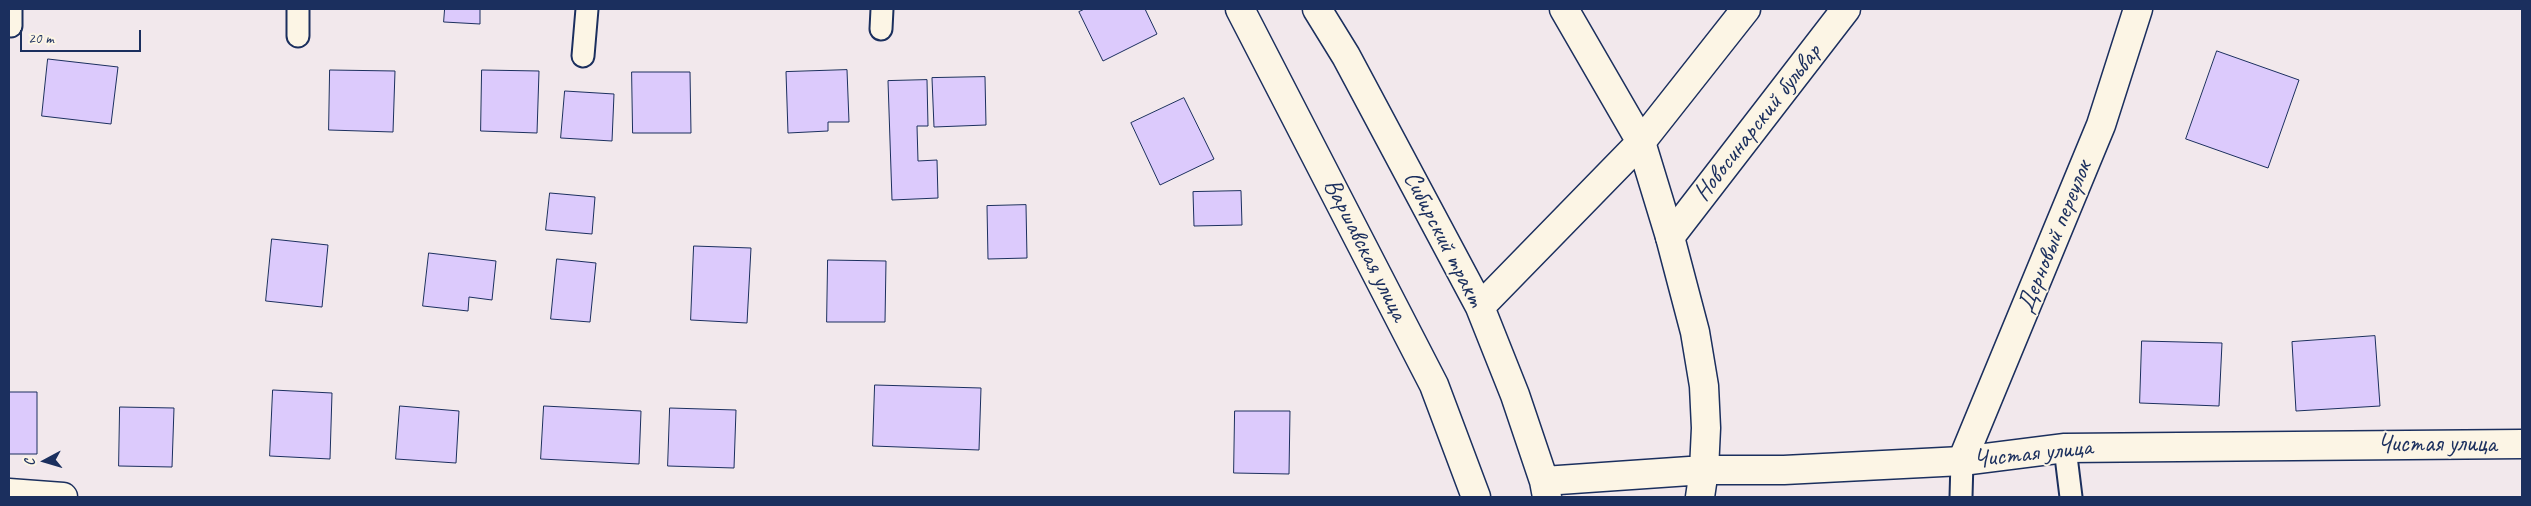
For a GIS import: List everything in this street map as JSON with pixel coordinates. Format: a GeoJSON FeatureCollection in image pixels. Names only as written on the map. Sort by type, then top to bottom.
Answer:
{"type":"FeatureCollection","features":[{"type":"Feature","properties":{"kind":"main road","name":"Варшавская улица"},"geometry":{"type":"LineString","coordinates":[[1240,9],[1434,385],[1476,497]]}},
{"type":"Feature","properties":{"kind":"main road","name":"Сибирский тракт"},"geometry":{"type":"LineString","coordinates":[[1317,9],[1346,56],[1480,307],[1515,395],[1546,489]]}},
{"type":"Feature","properties":{"kind":"main road"},"geometry":{"type":"LineString","coordinates":[[1333,9],[1346,56]]}},
{"type":"Feature","properties":{"kind":"main road"},"geometry":{"type":"LineString","coordinates":[[1564,9],[1641,142],[1670,237],[1696,332],[1704,386],[1706,428],[1704,470],[1700,497]]}},
{"type":"Feature","properties":{"kind":"main road"},"geometry":{"type":"LineString","coordinates":[[1480,307],[1641,142],[1746,9]]}},
{"type":"Feature","properties":{"kind":"main road","name":"Новосинарский бульвар"},"geometry":{"type":"LineString","coordinates":[[1670,237],[1846,9]]}},
{"type":"Feature","properties":{"kind":"main road","name":"Дерновый переулок"},"geometry":{"type":"LineString","coordinates":[[1962,462],[2101,125],[2138,9]]}},
{"type":"Feature","properties":{"kind":"main road","name":"Чистая улица"},"geometry":{"type":"LineString","coordinates":[[1546,489],[1704,470],[1784,470],[1962,462],[2066,448],[2522,444]]}},
{"type":"Feature","properties":{"kind":"main road"},"geometry":{"type":"LineString","coordinates":[[9,493],[63,497]]}},
{"type":"Feature","properties":{"kind":"lane"},"geometry":{"type":"LineString","coordinates":[[298,9],[298,36]]}},
{"type":"Feature","properties":{"kind":"lane"},"geometry":{"type":"LineString","coordinates":[[583,56],[587,9]]}},
{"type":"Feature","properties":{"kind":"lane"},"geometry":{"type":"LineString","coordinates":[[2066,448],[2071,497]]}},
{"type":"Feature","properties":{"kind":"lane"},"geometry":{"type":"LineString","coordinates":[[1961,497],[1962,462]]}},
{"type":"Feature","properties":{"kind":"building"},"geometry":{"type":"Polygon","coordinates":[[[445,9],[480,9],[480,24],[444,22],[445,9]]]}},
{"type":"Feature","properties":{"kind":"building"},"geometry":{"type":"Polygon","coordinates":[[[1085,9],[1145,9],[1157,34],[1103,61],[1079,12],[1085,9]]]}},
{"type":"Feature","properties":{"kind":"building"},"geometry":{"type":"Polygon","coordinates":[[[2217,51],[2299,80],[2268,168],[2186,139],[2217,51]]]}},
{"type":"Feature","properties":{"kind":"building"},"geometry":{"type":"Polygon","coordinates":[[[48,59],[118,67],[111,124],[42,116],[48,59]]]}},
{"type":"Feature","properties":{"kind":"building"},"geometry":{"type":"Polygon","coordinates":[[[330,70],[395,71],[393,132],[329,130],[330,70]]]}},
{"type":"Feature","properties":{"kind":"building"},"geometry":{"type":"Polygon","coordinates":[[[482,70],[539,71],[537,133],[481,131],[482,70]]]}},
{"type":"Feature","properties":{"kind":"building"},"geometry":{"type":"Polygon","coordinates":[[[847,70],[849,122],[828,122],[828,131],[788,133],[786,72],[847,70]]]}},
{"type":"Feature","properties":{"kind":"building"},"geometry":{"type":"Polygon","coordinates":[[[632,72],[690,72],[691,133],[633,133],[632,72]]]}},
{"type":"Feature","properties":{"kind":"building"},"geometry":{"type":"Polygon","coordinates":[[[985,77],[986,125],[934,127],[932,78],[985,77]]]}},
{"type":"Feature","properties":{"kind":"building"},"geometry":{"type":"Polygon","coordinates":[[[927,80],[928,126],[917,126],[918,161],[937,160],[938,198],[892,200],[888,81],[927,80]]]}},
{"type":"Feature","properties":{"kind":"building"},"geometry":{"type":"Polygon","coordinates":[[[565,91],[614,94],[612,141],[561,138],[565,91]]]}},
{"type":"Feature","properties":{"kind":"building"},"geometry":{"type":"Polygon","coordinates":[[[1184,98],[1214,159],[1160,185],[1131,123],[1184,98]]]}},
{"type":"Feature","properties":{"kind":"building"},"geometry":{"type":"Polygon","coordinates":[[[1241,191],[1242,225],[1194,226],[1193,192],[1241,191]]]}},
{"type":"Feature","properties":{"kind":"building"},"geometry":{"type":"Polygon","coordinates":[[[550,193],[595,197],[592,234],[546,230],[550,193]]]}},
{"type":"Feature","properties":{"kind":"building"},"geometry":{"type":"Polygon","coordinates":[[[1026,205],[1027,258],[988,259],[987,206],[1026,205]]]}},
{"type":"Feature","properties":{"kind":"building"},"geometry":{"type":"Polygon","coordinates":[[[272,239],[328,245],[322,307],[266,301],[272,239]]]}},
{"type":"Feature","properties":{"kind":"building"},"geometry":{"type":"Polygon","coordinates":[[[694,246],[751,248],[747,323],[691,320],[694,246]]]}},
{"type":"Feature","properties":{"kind":"building"},"geometry":{"type":"Polygon","coordinates":[[[429,253],[496,261],[492,300],[469,297],[468,311],[423,306],[429,253]]]}},
{"type":"Feature","properties":{"kind":"building"},"geometry":{"type":"Polygon","coordinates":[[[557,259],[596,263],[590,322],[551,319],[557,259]]]}},
{"type":"Feature","properties":{"kind":"building"},"geometry":{"type":"Polygon","coordinates":[[[828,260],[886,261],[885,322],[827,322],[828,260]]]}},
{"type":"Feature","properties":{"kind":"building"},"geometry":{"type":"Polygon","coordinates":[[[2375,336],[2380,406],[2296,411],[2292,342],[2375,336]]]}},
{"type":"Feature","properties":{"kind":"building"},"geometry":{"type":"Polygon","coordinates":[[[2142,341],[2222,343],[2219,406],[2140,403],[2142,341]]]}},
{"type":"Feature","properties":{"kind":"building"},"geometry":{"type":"Polygon","coordinates":[[[875,385],[981,388],[979,450],[873,446],[875,385]]]}},
{"type":"Feature","properties":{"kind":"building"},"geometry":{"type":"Polygon","coordinates":[[[273,390],[332,393],[330,459],[270,456],[273,390]]]}},
{"type":"Feature","properties":{"kind":"building"},"geometry":{"type":"Polygon","coordinates":[[[9,392],[37,392],[37,454],[9,454],[9,392]]]}},
{"type":"Feature","properties":{"kind":"building"},"geometry":{"type":"Polygon","coordinates":[[[400,406],[459,411],[456,463],[396,459],[400,406]]]}},
{"type":"Feature","properties":{"kind":"building"},"geometry":{"type":"Polygon","coordinates":[[[544,406],[641,411],[639,464],[541,459],[544,406]]]}},
{"type":"Feature","properties":{"kind":"building"},"geometry":{"type":"Polygon","coordinates":[[[120,407],[174,408],[172,467],[119,466],[120,407]]]}},
{"type":"Feature","properties":{"kind":"building"},"geometry":{"type":"Polygon","coordinates":[[[670,408],[736,410],[734,468],[668,466],[670,408]]]}},
{"type":"Feature","properties":{"kind":"building"},"geometry":{"type":"Polygon","coordinates":[[[1235,411],[1290,411],[1289,474],[1234,473],[1235,411]]]}}]}
